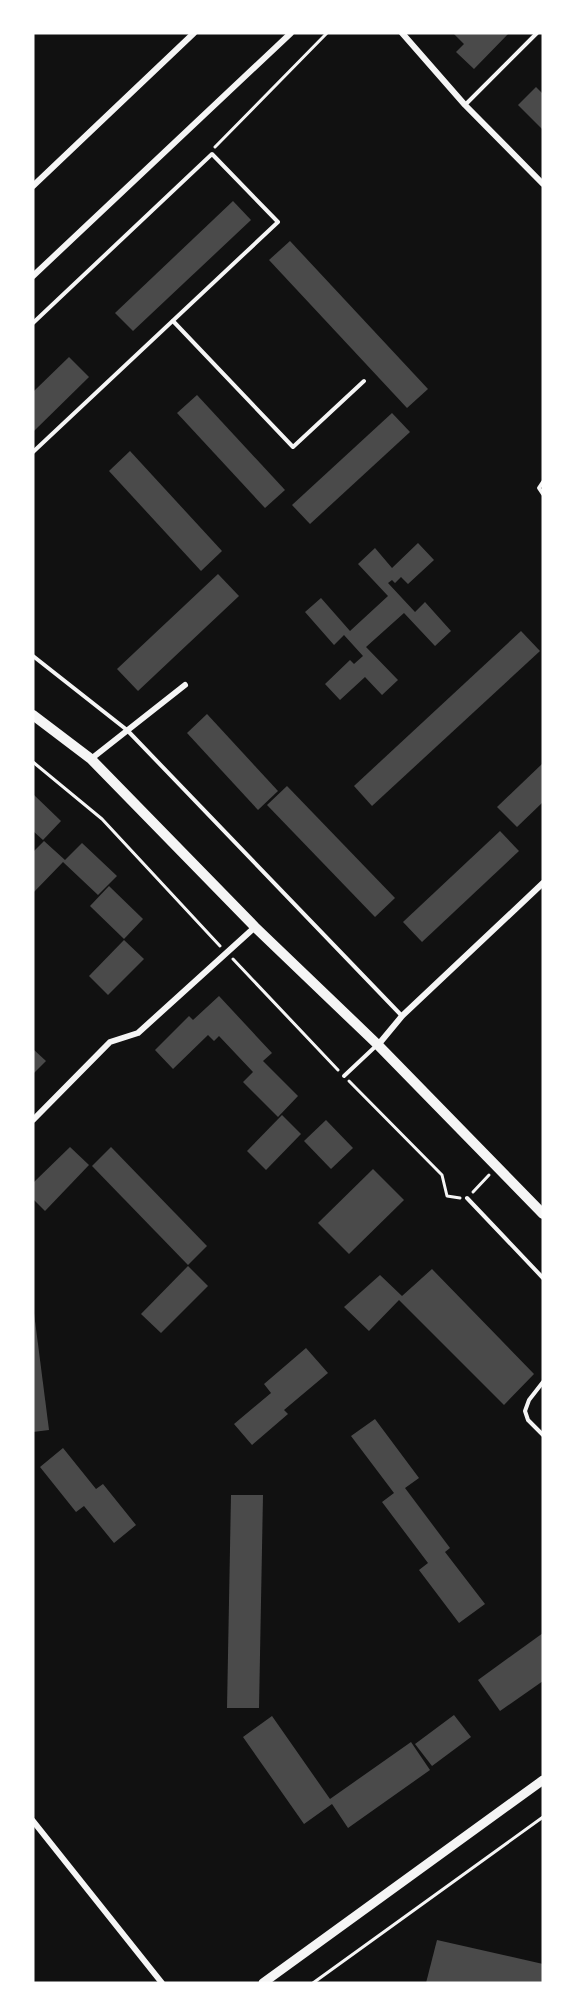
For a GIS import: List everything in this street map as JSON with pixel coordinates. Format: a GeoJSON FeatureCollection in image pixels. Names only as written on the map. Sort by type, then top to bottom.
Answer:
{"type":"FeatureCollection","features":[{"type":"Feature","properties":{"kind":"main road"},"geometry":{"type":"LineString","coordinates":[[33,715],[91,759],[255,927],[378,1045],[543,1214]]}},
{"type":"Feature","properties":{"kind":"street"},"geometry":{"type":"LineString","coordinates":[[33,186],[195,33]]}},
{"type":"Feature","properties":{"kind":"street"},"geometry":{"type":"LineString","coordinates":[[33,276],[291,33]]}},
{"type":"Feature","properties":{"kind":"street"},"geometry":{"type":"LineString","coordinates":[[402,33],[465,105],[543,184]]}},
{"type":"Feature","properties":{"kind":"street"},"geometry":{"type":"LineString","coordinates":[[91,759],[185,685]]}},
{"type":"Feature","properties":{"kind":"street"},"geometry":{"type":"LineString","coordinates":[[378,1045],[402,1016],[543,883]]}},
{"type":"Feature","properties":{"kind":"street"},"geometry":{"type":"LineString","coordinates":[[33,1120],[110,1041],[138,1033],[255,927]]}},
{"type":"Feature","properties":{"kind":"street"},"geometry":{"type":"LineString","coordinates":[[263,1983],[543,1780]]}},
{"type":"Feature","properties":{"kind":"street"},"geometry":{"type":"LineString","coordinates":[[33,1821],[162,1983]]}},
{"type":"Feature","properties":{"kind":"lane"},"geometry":{"type":"LineString","coordinates":[[465,105],[537,33]]}},
{"type":"Feature","properties":{"kind":"lane"},"geometry":{"type":"LineString","coordinates":[[33,323],[212,154],[278,222],[33,452]]}},
{"type":"Feature","properties":{"kind":"lane"},"geometry":{"type":"LineString","coordinates":[[173,321],[293,447],[364,381]]}},
{"type":"Feature","properties":{"kind":"lane"},"geometry":{"type":"LineString","coordinates":[[543,482],[539,488],[543,494]]}},
{"type":"Feature","properties":{"kind":"lane"},"geometry":{"type":"LineString","coordinates":[[33,656],[127,730],[402,1016]]}},
{"type":"Feature","properties":{"kind":"lane"},"geometry":{"type":"LineString","coordinates":[[344,1076],[378,1045]]}},
{"type":"Feature","properties":{"kind":"lane"},"geometry":{"type":"LineString","coordinates":[[467,1198],[543,1278]]}},
{"type":"Feature","properties":{"kind":"lane"},"geometry":{"type":"LineString","coordinates":[[543,1382],[529,1400],[525,1411],[528,1420],[543,1435]]}},
{"type":"Feature","properties":{"kind":"path"},"geometry":{"type":"LineString","coordinates":[[212,154],[214,147],[327,33]]}},
{"type":"Feature","properties":{"kind":"path"},"geometry":{"type":"LineString","coordinates":[[33,762],[102,819],[344,1076],[442,1175],[447,1196],[467,1198],[496,1167]]}},
{"type":"Feature","properties":{"kind":"path"},"geometry":{"type":"LineString","coordinates":[[313,1983],[543,1816]]}},
{"type":"Feature","properties":{"kind":"building"},"geometry":{"type":"Polygon","coordinates":[[[453,33],[509,33],[474,69],[456,52],[464,44],[453,33]]]}},
{"type":"Feature","properties":{"kind":"building"},"geometry":{"type":"Polygon","coordinates":[[[536,87],[543,94],[543,130],[518,105],[536,87]]]}},
{"type":"Feature","properties":{"kind":"building"},"geometry":{"type":"Polygon","coordinates":[[[233,201],[251,220],[133,331],[115,313],[233,201]]]}},
{"type":"Feature","properties":{"kind":"building"},"geometry":{"type":"Polygon","coordinates":[[[290,241],[428,389],[407,408],[269,260],[290,241]]]}},
{"type":"Feature","properties":{"kind":"building"},"geometry":{"type":"Polygon","coordinates":[[[69,357],[89,377],[33,432],[33,392],[69,357]]]}},
{"type":"Feature","properties":{"kind":"building"},"geometry":{"type":"Polygon","coordinates":[[[197,395],[285,490],[265,508],[177,413],[197,395]]]}},
{"type":"Feature","properties":{"kind":"building"},"geometry":{"type":"Polygon","coordinates":[[[392,413],[410,432],[310,524],[292,505],[392,413]]]}},
{"type":"Feature","properties":{"kind":"building"},"geometry":{"type":"Polygon","coordinates":[[[130,451],[222,551],[201,571],[109,471],[130,451]]]}},
{"type":"Feature","properties":{"kind":"building"},"geometry":{"type":"Polygon","coordinates":[[[418,543],[434,560],[408,584],[401,577],[395,583],[392,580],[388,583],[415,612],[425,602],[451,631],[435,646],[404,613],[366,647],[398,680],[382,695],[365,677],[340,700],[325,684],[350,660],[354,664],[363,656],[344,635],[334,645],[305,612],[321,598],[350,631],[388,596],[358,564],[375,548],[392,568],[418,543]]]}},
{"type":"Feature","properties":{"kind":"building"},"geometry":{"type":"Polygon","coordinates":[[[218,574],[239,596],[138,691],[117,669],[218,574]]]}},
{"type":"Feature","properties":{"kind":"building"},"geometry":{"type":"Polygon","coordinates":[[[521,631],[540,651],[372,806],[354,786],[521,631]]]}},
{"type":"Feature","properties":{"kind":"building"},"geometry":{"type":"Polygon","coordinates":[[[207,714],[278,791],[258,810],[187,733],[207,714]]]}},
{"type":"Feature","properties":{"kind":"building"},"geometry":{"type":"Polygon","coordinates":[[[543,763],[543,802],[517,827],[497,807],[543,763]]]}},
{"type":"Feature","properties":{"kind":"building"},"geometry":{"type":"Polygon","coordinates":[[[287,786],[395,898],[375,917],[267,805],[287,786]]]}},
{"type":"Feature","properties":{"kind":"building"},"geometry":{"type":"Polygon","coordinates":[[[33,794],[61,821],[43,840],[33,831],[33,794]]]}},
{"type":"Feature","properties":{"kind":"building"},"geometry":{"type":"Polygon","coordinates":[[[500,831],[519,851],[422,942],[403,922],[500,831]]]}},
{"type":"Feature","properties":{"kind":"building"},"geometry":{"type":"Polygon","coordinates":[[[44,841],[65,860],[82,843],[117,876],[98,895],[63,862],[33,893],[33,852],[44,841]]]}},
{"type":"Feature","properties":{"kind":"building"},"geometry":{"type":"Polygon","coordinates":[[[109,886],[143,919],[124,939],[90,906],[109,886]]]}},
{"type":"Feature","properties":{"kind":"building"},"geometry":{"type":"Polygon","coordinates":[[[124,940],[144,959],[108,995],[89,976],[124,940]]]}},
{"type":"Feature","properties":{"kind":"building"},"geometry":{"type":"Polygon","coordinates":[[[219,996],[272,1053],[263,1061],[298,1096],[278,1117],[243,1082],[253,1072],[219,1036],[214,1041],[208,1035],[173,1069],[155,1050],[189,1016],[193,1020],[219,996]]]}},
{"type":"Feature","properties":{"kind":"building"},"geometry":{"type":"Polygon","coordinates":[[[33,1049],[46,1061],[33,1074],[33,1049]]]}},
{"type":"Feature","properties":{"kind":"building"},"geometry":{"type":"Polygon","coordinates":[[[282,1115],[301,1134],[266,1170],[247,1151],[282,1115]]]}},
{"type":"Feature","properties":{"kind":"building"},"geometry":{"type":"Polygon","coordinates":[[[326,1120],[353,1148],[331,1169],[304,1141],[326,1120]]]}},
{"type":"Feature","properties":{"kind":"building"},"geometry":{"type":"Polygon","coordinates":[[[70,1147],[89,1165],[45,1211],[33,1199],[33,1183],[70,1147]]]}},
{"type":"Feature","properties":{"kind":"building"},"geometry":{"type":"Polygon","coordinates":[[[111,1147],[207,1246],[188,1265],[92,1166],[111,1147]]]}},
{"type":"Feature","properties":{"kind":"building"},"geometry":{"type":"Polygon","coordinates":[[[373,1169],[404,1200],[349,1254],[318,1223],[373,1169]]]}},
{"type":"Feature","properties":{"kind":"building"},"geometry":{"type":"Polygon","coordinates":[[[188,1266],[208,1286],[161,1333],[141,1314],[188,1266]]]}},
{"type":"Feature","properties":{"kind":"building"},"geometry":{"type":"Polygon","coordinates":[[[432,1269],[534,1374],[504,1405],[399,1300],[369,1331],[344,1307],[380,1275],[402,1296],[432,1269]]]}},
{"type":"Feature","properties":{"kind":"building"},"geometry":{"type":"Polygon","coordinates":[[[33,1313],[49,1430],[33,1432],[33,1313]]]}},
{"type":"Feature","properties":{"kind":"building"},"geometry":{"type":"Polygon","coordinates":[[[306,1348],[328,1373],[284,1410],[288,1414],[252,1445],[234,1424],[271,1393],[264,1384],[306,1348]]]}},
{"type":"Feature","properties":{"kind":"building"},"geometry":{"type":"Polygon","coordinates":[[[375,1419],[419,1478],[405,1488],[450,1548],[445,1552],[485,1604],[459,1623],[419,1570],[428,1563],[382,1502],[394,1493],[351,1436],[375,1419]]]}},
{"type":"Feature","properties":{"kind":"building"},"geometry":{"type":"Polygon","coordinates":[[[63,1448],[96,1489],[103,1484],[136,1525],[114,1543],[84,1506],[76,1512],[40,1467],[63,1448]]]}},
{"type":"Feature","properties":{"kind":"building"},"geometry":{"type":"Polygon","coordinates":[[[231,1495],[263,1495],[259,1708],[227,1708],[231,1495]]]}},
{"type":"Feature","properties":{"kind":"building"},"geometry":{"type":"Polygon","coordinates":[[[543,1633],[543,1681],[500,1711],[478,1680],[543,1633]]]}},
{"type":"Feature","properties":{"kind":"building"},"geometry":{"type":"Polygon","coordinates":[[[454,1715],[471,1737],[432,1766],[415,1744],[454,1715]]]}},
{"type":"Feature","properties":{"kind":"building"},"geometry":{"type":"Polygon","coordinates":[[[272,1716],[330,1799],[411,1742],[430,1770],[348,1828],[332,1804],[304,1824],[243,1737],[272,1716]]]}},
{"type":"Feature","properties":{"kind":"building"},"geometry":{"type":"Polygon","coordinates":[[[437,1940],[543,1964],[543,1983],[426,1983],[437,1940]]]}}]}
